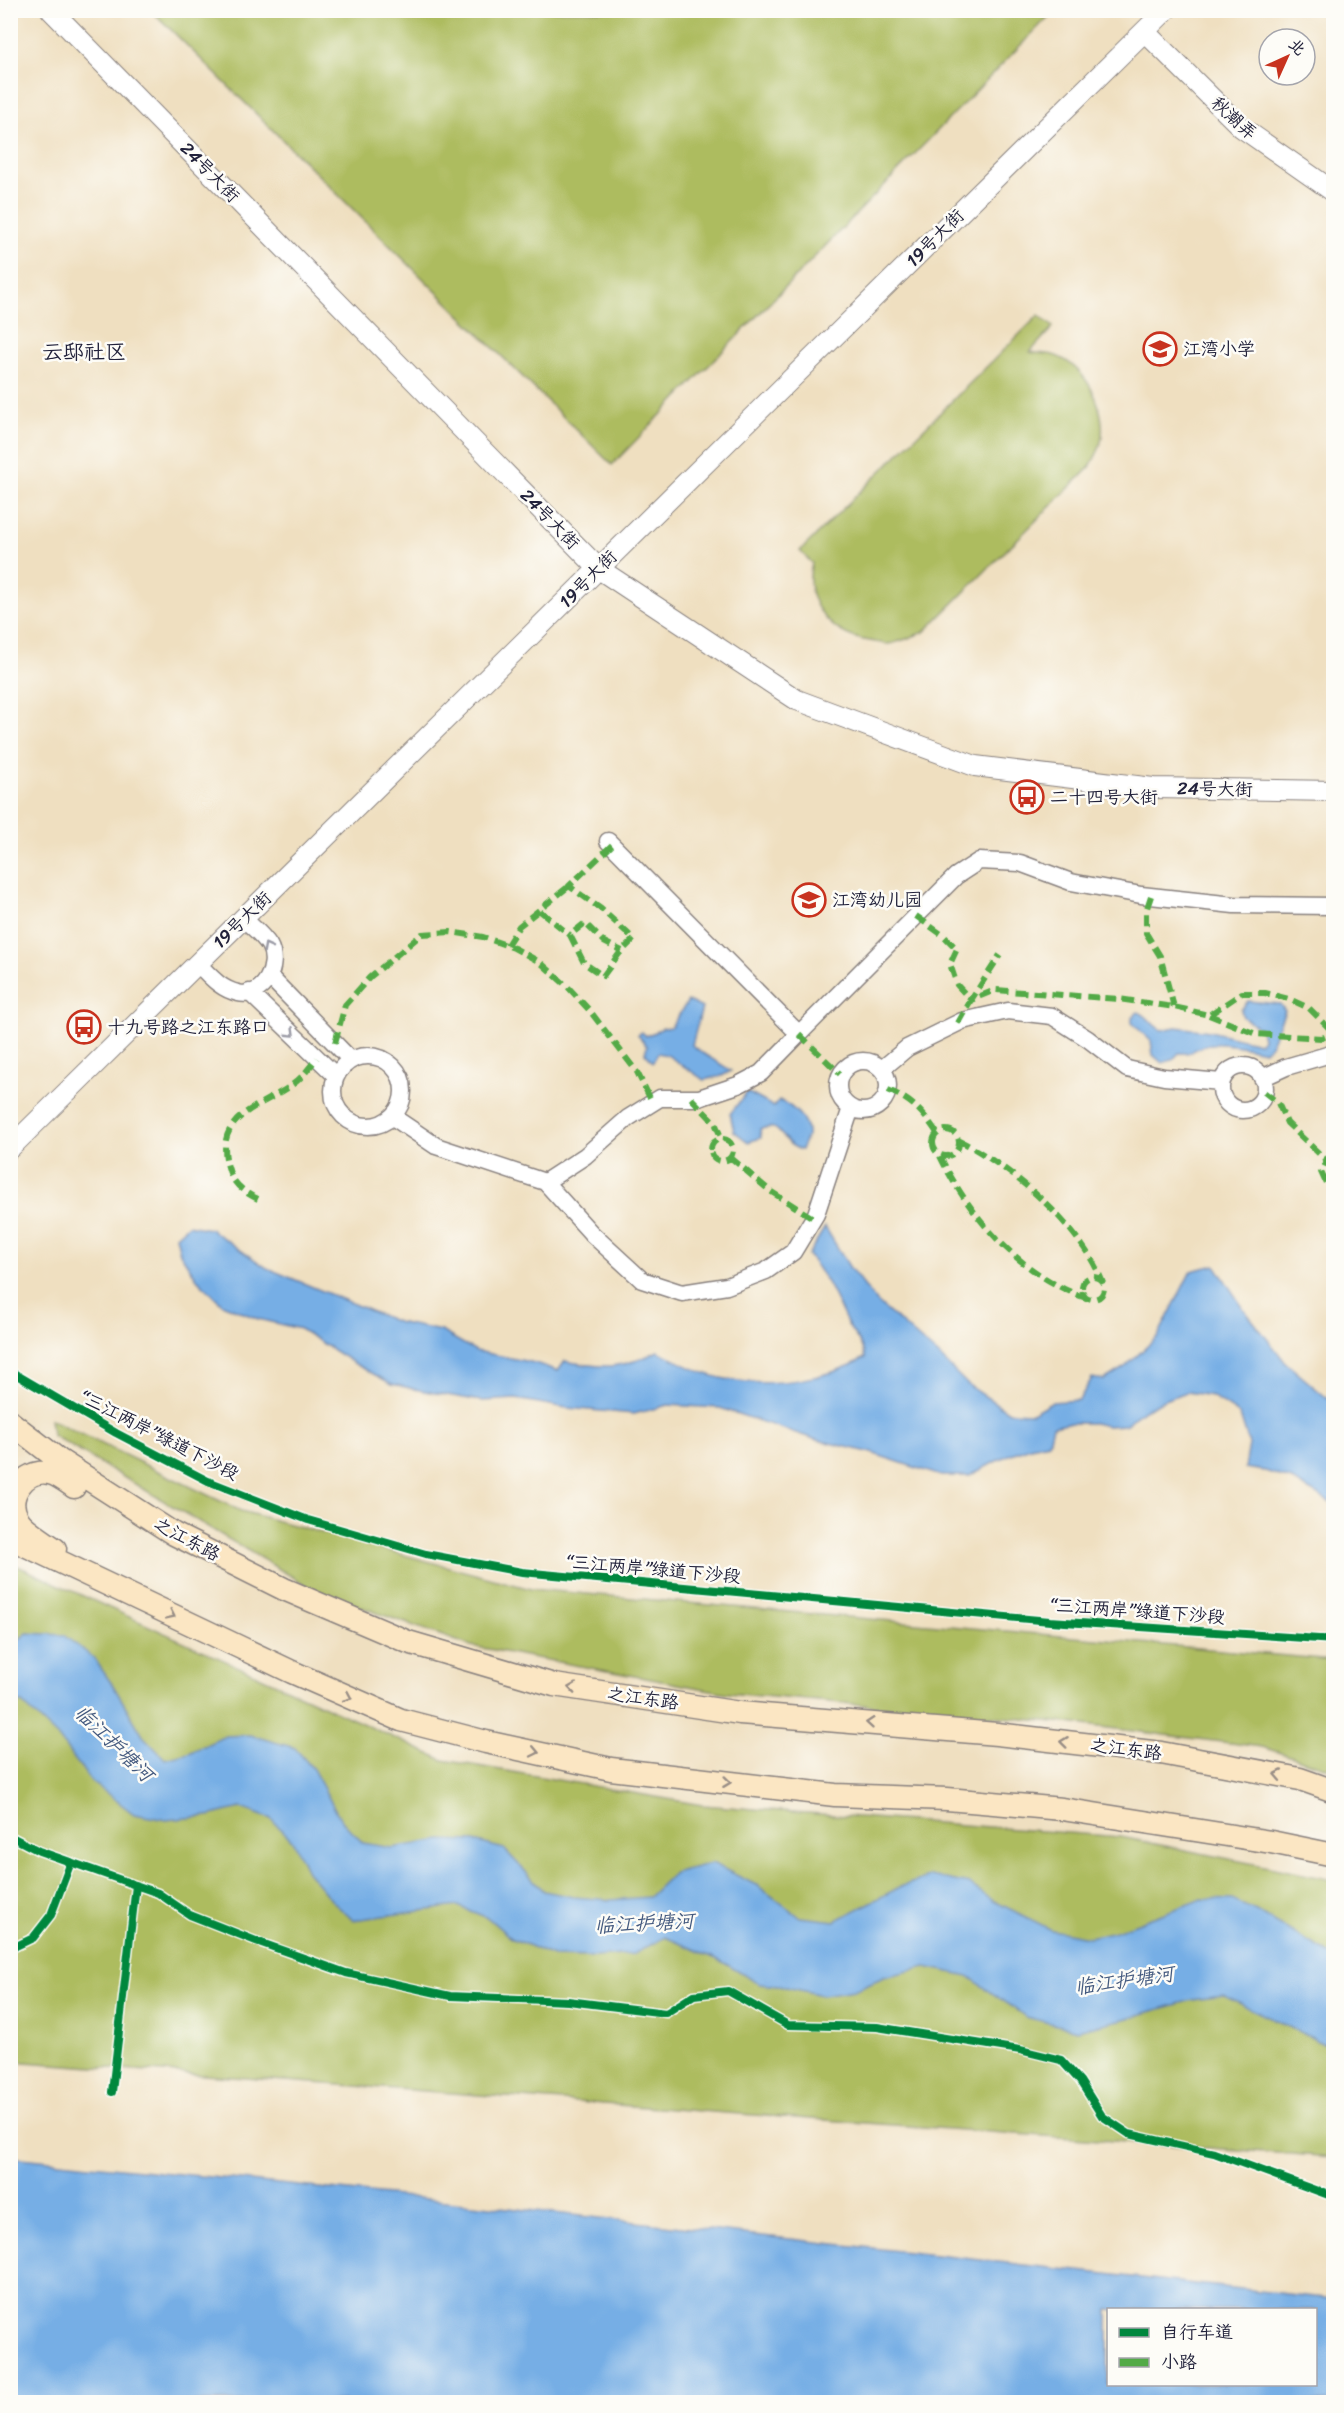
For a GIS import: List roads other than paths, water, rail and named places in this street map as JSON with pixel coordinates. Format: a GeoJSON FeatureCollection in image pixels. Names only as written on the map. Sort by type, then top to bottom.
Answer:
{"type":"FeatureCollection","features":[{"type":"Feature","properties":{"kind":"main road","name":"之江东路"},"geometry":{"type":"LineString","coordinates":[[10,1422],[58,1460],[174,1534],[285,1589],[408,1642],[554,1685],[740,1713],[997,1734],[1161,1753],[1300,1779],[1334,1791]]}},
{"type":"Feature","properties":{"kind":"main road"},"geometry":{"type":"LineString","coordinates":[[86,1574],[18,1520],[13,1503],[24,1478],[33,1473],[51,1473],[147,1532],[186,1551],[208,1551]]}},
{"type":"Feature","properties":{"kind":"main road"},"geometry":{"type":"LineString","coordinates":[[10,1538],[292,1672],[400,1720],[486,1742],[611,1769],[835,1795],[947,1799],[1062,1809],[1271,1842],[1334,1855]]}},
{"type":"Feature","properties":{"kind":"street","name":"24号大街"},"geometry":{"type":"LineString","coordinates":[[51,10],[599,568],[797,700],[975,766],[1153,788],[1334,791]]}},
{"type":"Feature","properties":{"kind":"street","name":"19号大街"},"geometry":{"type":"LineString","coordinates":[[10,1148],[1167,10]]}},
{"type":"Feature","properties":{"kind":"street","name":"秋潮弄"},"geometry":{"type":"LineString","coordinates":[[1145,32],[1241,127],[1334,192]]}},
{"type":"Feature","properties":{"kind":"street"},"geometry":{"type":"LineString","coordinates":[[608,841],[799,1034]]}},
{"type":"Feature","properties":{"kind":"street"},"geometry":{"type":"LineString","coordinates":[[544,1182],[585,1156],[628,1118],[660,1098],[699,1098],[738,1085],[760,1073],[956,876],[979,861],[1020,863],[1071,882],[1141,895],[1234,905],[1334,906]]}},
{"type":"Feature","properties":{"kind":"street"},"geometry":{"type":"LineString","coordinates":[[197,963],[222,988],[241,994],[255,991],[270,977],[274,963],[269,946],[243,918]]}},
{"type":"Feature","properties":{"kind":"street"},"geometry":{"type":"LineString","coordinates":[[270,977],[351,1060]]}},
{"type":"Feature","properties":{"kind":"street"},"geometry":{"type":"LineString","coordinates":[[249,992],[336,1076]]}},
{"type":"Feature","properties":{"kind":"street"},"geometry":{"type":"LineString","coordinates":[[882,1069],[907,1048],[962,1020],[1008,1011],[1052,1016],[1088,1039],[1127,1069],[1164,1077],[1221,1082]]}},
{"type":"Feature","properties":{"kind":"street"},"geometry":{"type":"LineString","coordinates":[[1262,1078],[1286,1067],[1334,1053]]}},
{"type":"Feature","properties":{"kind":"street"},"geometry":{"type":"LineString","coordinates":[[362,1056],[373,1056],[393,1066],[403,1086],[403,1097],[393,1117],[371,1126],[359,1125],[348,1120],[339,1111],[334,1100],[333,1088],[336,1076],[351,1060],[362,1056]]}},
{"type":"Feature","properties":{"kind":"street"},"geometry":{"type":"LineString","coordinates":[[859,1060],[868,1061],[882,1069],[888,1085],[883,1101],[868,1111],[851,1108],[840,1097],[838,1090],[840,1074],[852,1063],[859,1060]]}},
{"type":"Feature","properties":{"kind":"street"},"geometry":{"type":"LineString","coordinates":[[1244,1066],[1251,1068],[1262,1078],[1264,1085],[1262,1099],[1258,1104],[1245,1110],[1238,1110],[1226,1102],[1221,1082],[1230,1070],[1244,1066]]}},
{"type":"Feature","properties":{"kind":"street"},"geometry":{"type":"LineString","coordinates":[[393,1117],[436,1146],[544,1182],[592,1234],[642,1280],[682,1293],[727,1286],[766,1271],[793,1252],[816,1214],[851,1108]]}},
{"type":"Feature","properties":{"kind":"water"},"geometry":{"type":"Polygon","coordinates":[[[688,1001],[702,1008],[692,1045],[731,1071],[722,1076],[704,1080],[667,1055],[658,1053],[653,1062],[645,1053],[647,1046],[638,1035],[642,1032],[646,1036],[671,1027],[688,1001]]]}},
{"type":"Feature","properties":{"kind":"water"},"geometry":{"type":"Polygon","coordinates":[[[1248,1001],[1280,1004],[1285,1011],[1270,1046],[1264,1051],[1235,1045],[1212,1044],[1187,1053],[1179,1053],[1172,1060],[1162,1063],[1153,1055],[1151,1041],[1132,1023],[1132,1017],[1138,1012],[1162,1030],[1176,1027],[1210,1031],[1259,1043],[1263,1039],[1261,1029],[1243,1017],[1241,1010],[1248,1001]]]}},
{"type":"Feature","properties":{"kind":"water"},"geometry":{"type":"Polygon","coordinates":[[[747,1092],[774,1107],[779,1100],[799,1114],[807,1130],[801,1150],[791,1145],[774,1128],[760,1129],[761,1138],[748,1142],[734,1131],[730,1114],[747,1092]]]}},
{"type":"Feature","properties":{"kind":"water"},"geometry":{"type":"Polygon","coordinates":[[[188,1225],[210,1229],[267,1268],[397,1322],[441,1331],[476,1351],[535,1363],[558,1371],[565,1361],[613,1366],[646,1357],[658,1351],[691,1368],[709,1374],[743,1382],[761,1383],[816,1377],[850,1366],[865,1358],[861,1345],[808,1255],[825,1227],[850,1268],[877,1302],[938,1355],[968,1385],[1009,1412],[1032,1413],[1051,1402],[1079,1400],[1092,1378],[1104,1380],[1125,1367],[1158,1336],[1191,1271],[1215,1265],[1243,1308],[1286,1363],[1333,1403],[1333,1504],[1292,1480],[1265,1471],[1245,1468],[1249,1444],[1240,1415],[1212,1396],[1187,1392],[1144,1410],[1125,1425],[1067,1423],[1053,1426],[1049,1443],[1006,1456],[969,1476],[941,1476],[868,1452],[817,1440],[720,1408],[668,1405],[634,1414],[567,1408],[516,1399],[481,1401],[392,1384],[300,1329],[258,1319],[222,1304],[197,1279],[180,1253],[176,1236],[188,1225]]]}},
{"type":"Feature","properties":{"kind":"water","name":"临江护塘河"},"geometry":{"type":"Polygon","coordinates":[[[27,1633],[63,1635],[94,1658],[143,1736],[165,1759],[189,1753],[225,1736],[250,1735],[295,1748],[313,1769],[341,1820],[363,1843],[392,1848],[441,1840],[474,1841],[504,1849],[544,1891],[573,1897],[611,1900],[649,1897],[674,1873],[712,1863],[758,1886],[800,1917],[835,1921],[900,1887],[931,1876],[969,1884],[994,1901],[1052,1930],[1089,1937],[1116,1931],[1202,1899],[1232,1900],[1256,1911],[1333,1956],[1333,2048],[1224,1996],[1192,2000],[1077,2030],[1026,2017],[968,1976],[926,1967],[884,1977],[854,1990],[822,1995],[759,1984],[721,1961],[665,1937],[634,1954],[594,1957],[553,1956],[511,1938],[488,1918],[458,1906],[353,1920],[333,1902],[307,1871],[292,1840],[271,1819],[241,1808],[208,1816],[166,1820],[134,1814],[91,1781],[57,1736],[22,1703],[11,1703],[11,1646],[27,1633]]]}},
{"type":"Feature","properties":{"kind":"water"},"geometry":{"type":"Polygon","coordinates":[[[10,2157],[409,2197],[1333,2299],[1333,2402],[11,2402],[10,2157]]]}},
{"type":"Feature","properties":{"kind":"place","name":"江湾小学"},"geometry":{"type":"Point","coordinates":[1160,349]}},
{"type":"Feature","properties":{"kind":"place","name":"二十四号大街"},"geometry":{"type":"Point","coordinates":[1027,797]}},
{"type":"Feature","properties":{"kind":"place","name":"江湾幼儿园"},"geometry":{"type":"Point","coordinates":[809,900]}},
{"type":"Feature","properties":{"kind":"place","name":"十九号路之江东路口"},"geometry":{"type":"Point","coordinates":[84,1027]}},
{"type":"Feature","properties":{"kind":"district","name":"云邸社区"},"geometry":{"type":"Point","coordinates":[84,352]}}]}
